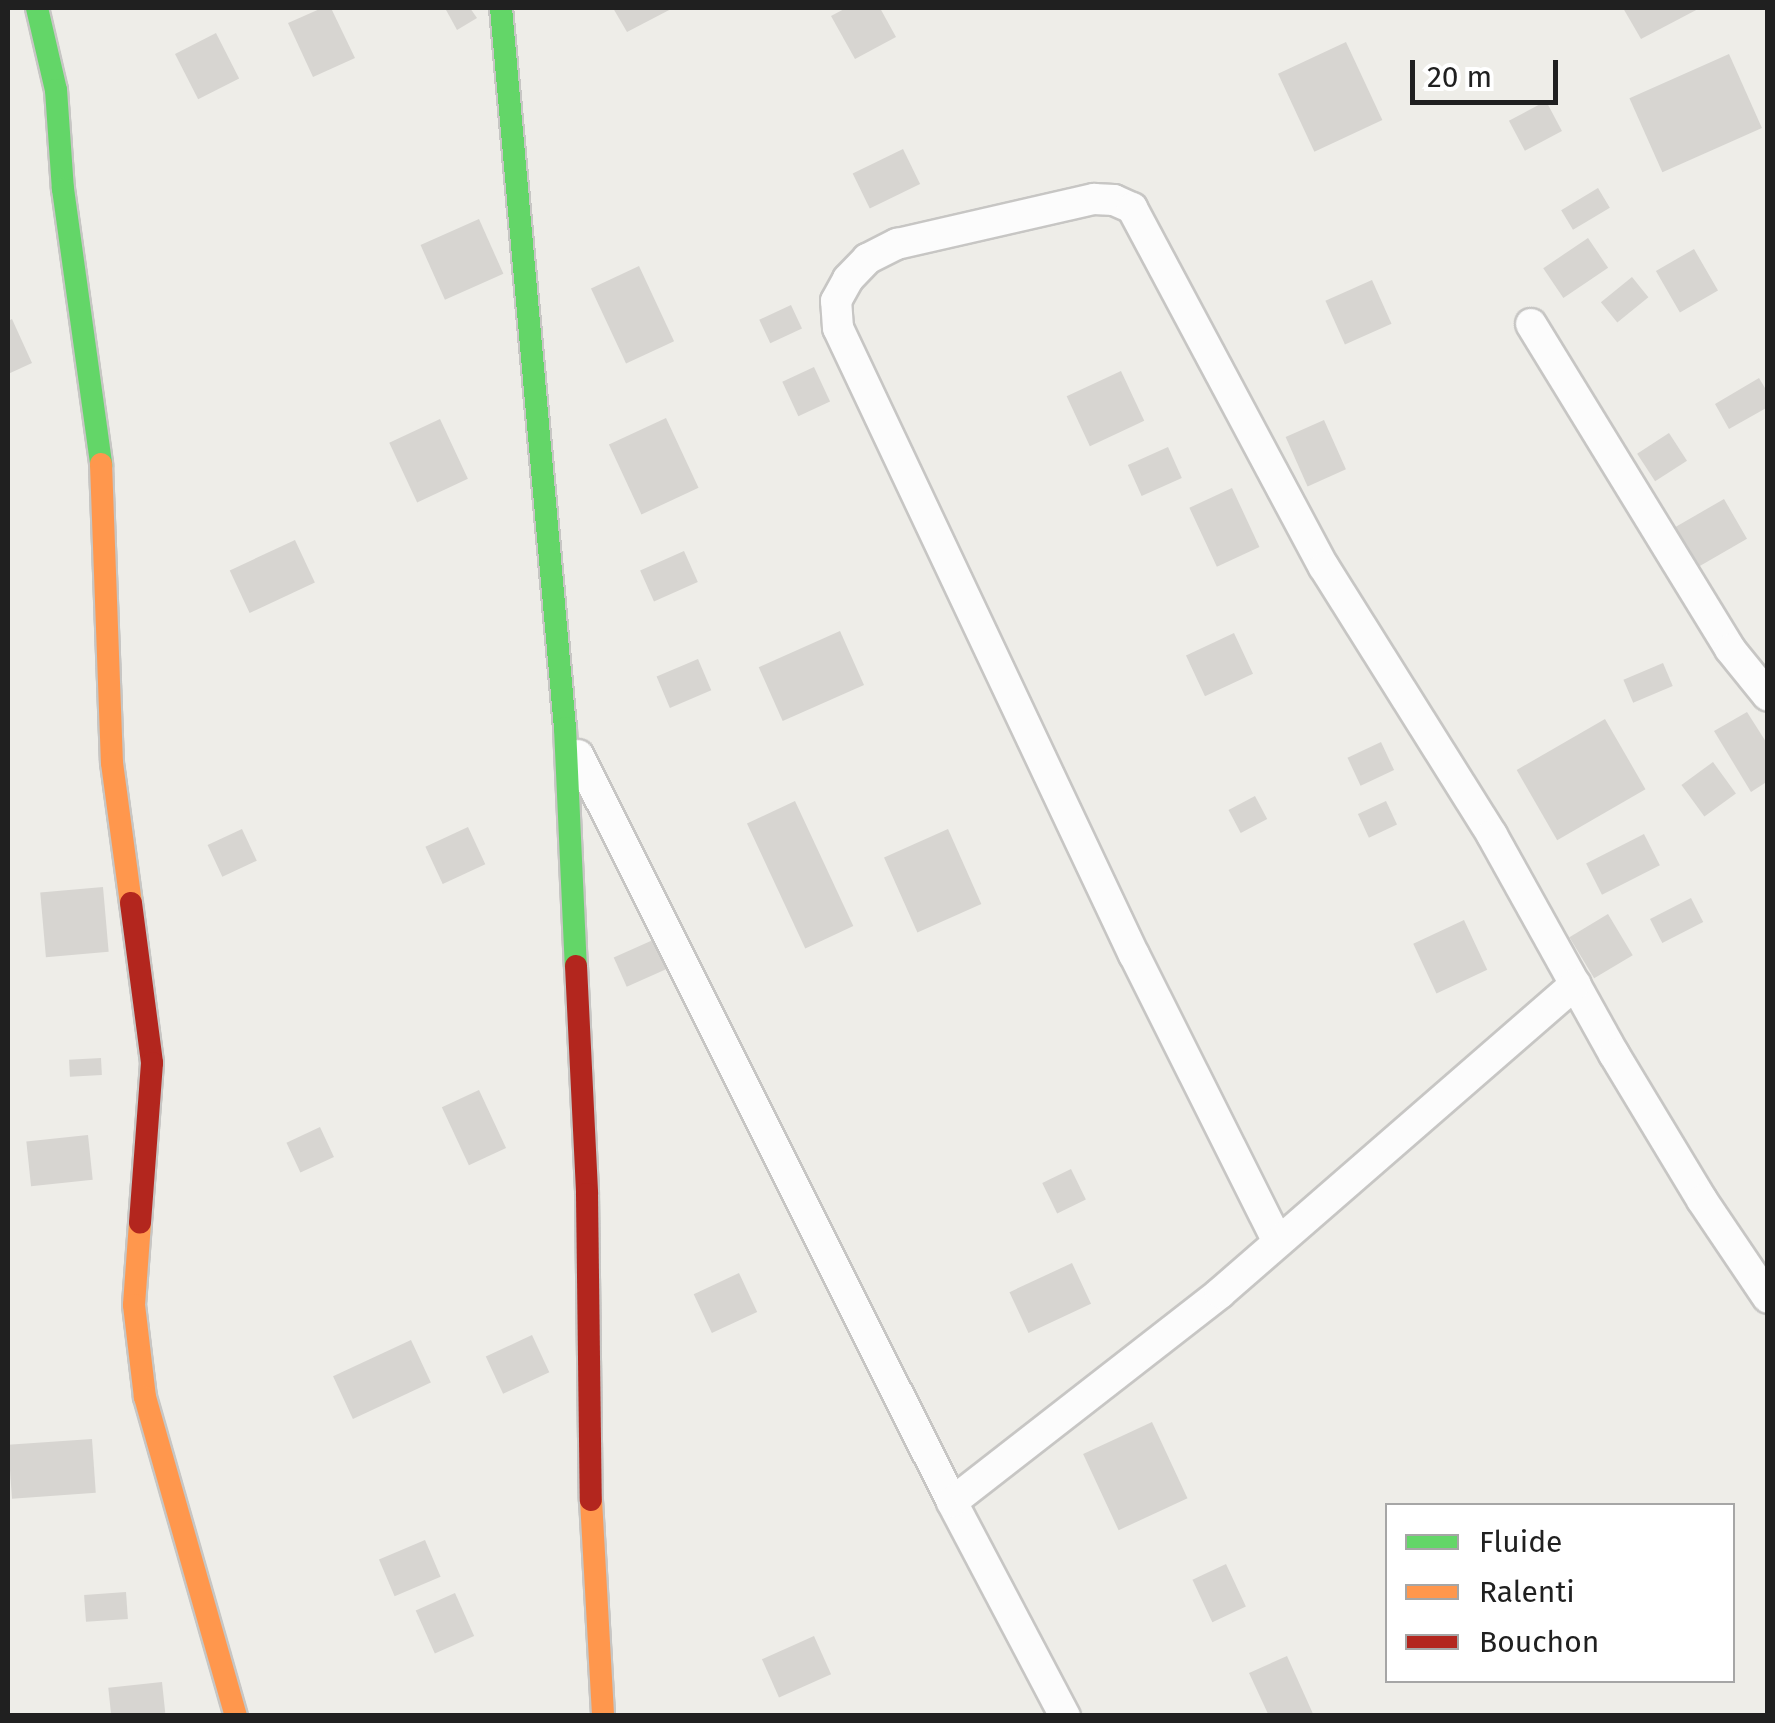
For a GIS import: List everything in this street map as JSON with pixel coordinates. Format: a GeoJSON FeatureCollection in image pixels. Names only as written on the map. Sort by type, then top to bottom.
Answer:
{"type":"FeatureCollection","features":[{"type":"Feature","properties":{"kind":"street"},"geometry":{"type":"LineString","coordinates":[[37,8],[56,90],[64,189],[95,407],[103,488],[112,763],[152,1063],[134,1305],[142,1379],[160,1456],[236,1716]]}},
{"type":"Feature","properties":{"kind":"street"},"geometry":{"type":"LineString","coordinates":[[501,8],[565,728],[588,1194],[592,1548],[602,1716]]}},
{"type":"Feature","properties":{"kind":"lane"},"geometry":{"type":"LineString","coordinates":[[1278,1240],[1134,955],[838,328],[836,302],[848,280],[867,259],[897,244],[1094,199],[1114,200],[1132,208],[1324,568],[1492,835],[1702,1200],[1768,1298]]}},
{"type":"Feature","properties":{"kind":"lane"},"geometry":{"type":"LineString","coordinates":[[1531,324],[1730,649],[1768,696]]}},
{"type":"Feature","properties":{"kind":"lane"},"geometry":{"type":"LineString","coordinates":[[565,728],[952,1502],[1066,1716]]}},
{"type":"Feature","properties":{"kind":"lane"},"geometry":{"type":"LineString","coordinates":[[952,1502],[1220,1293],[1575,984]]}},
{"type":"Feature","properties":{"kind":"building"},"geometry":{"type":"Polygon","coordinates":[[[331,8],[355,58],[313,77],[288,23],[331,8]]]}},
{"type":"Feature","properties":{"kind":"building"},"geometry":{"type":"Polygon","coordinates":[[[445,8],[470,8],[477,18],[457,30],[445,8]]]}},
{"type":"Feature","properties":{"kind":"building"},"geometry":{"type":"Polygon","coordinates":[[[613,8],[673,8],[627,32],[613,8]]]}},
{"type":"Feature","properties":{"kind":"building"},"geometry":{"type":"Polygon","coordinates":[[[846,8],[880,8],[896,37],[855,59],[831,16],[846,8]]]}},
{"type":"Feature","properties":{"kind":"building"},"geometry":{"type":"Polygon","coordinates":[[[1623,8],[1700,8],[1641,39],[1623,8]]]}},
{"type":"Feature","properties":{"kind":"building"},"geometry":{"type":"Polygon","coordinates":[[[216,33],[239,78],[198,99],[175,54],[216,33]]]}},
{"type":"Feature","properties":{"kind":"building"},"geometry":{"type":"Polygon","coordinates":[[[1346,42],[1382,120],[1314,152],[1278,74],[1346,42]]]}},
{"type":"Feature","properties":{"kind":"building"},"geometry":{"type":"Polygon","coordinates":[[[1729,54],[1762,128],[1662,172],[1629,98],[1729,54]]]}},
{"type":"Feature","properties":{"kind":"building"},"geometry":{"type":"Polygon","coordinates":[[[1546,101],[1562,131],[1525,151],[1509,121],[1546,101]]]}},
{"type":"Feature","properties":{"kind":"building"},"geometry":{"type":"Polygon","coordinates":[[[903,149],[920,184],[870,209],[853,174],[903,149]]]}},
{"type":"Feature","properties":{"kind":"building"},"geometry":{"type":"Polygon","coordinates":[[[1598,188],[1610,208],[1573,230],[1561,210],[1598,188]]]}},
{"type":"Feature","properties":{"kind":"building"},"geometry":{"type":"Polygon","coordinates":[[[479,219],[503,274],[445,300],[421,245],[479,219]]]}},
{"type":"Feature","properties":{"kind":"building"},"geometry":{"type":"Polygon","coordinates":[[[1588,238],[1608,268],[1563,298],[1543,268],[1588,238]]]}},
{"type":"Feature","properties":{"kind":"building"},"geometry":{"type":"Polygon","coordinates":[[[1694,249],[1718,291],[1680,313],[1656,271],[1694,249]]]}},
{"type":"Feature","properties":{"kind":"building"},"geometry":{"type":"Polygon","coordinates":[[[639,266],[674,341],[626,364],[591,288],[639,266]]]}},
{"type":"Feature","properties":{"kind":"building"},"geometry":{"type":"Polygon","coordinates":[[[1632,277],[1648,297],[1617,322],[1601,302],[1632,277]]]}},
{"type":"Feature","properties":{"kind":"building"},"geometry":{"type":"Polygon","coordinates":[[[1372,280],[1392,324],[1345,345],[1325,301],[1372,280]]]}},
{"type":"Feature","properties":{"kind":"building"},"geometry":{"type":"Polygon","coordinates":[[[791,305],[802,329],[770,343],[759,320],[791,305]]]}},
{"type":"Feature","properties":{"kind":"building"},"geometry":{"type":"Polygon","coordinates":[[[12,319],[32,363],[8,374],[8,321],[12,319]]]}},
{"type":"Feature","properties":{"kind":"building"},"geometry":{"type":"Polygon","coordinates":[[[814,367],[830,401],[798,416],[782,382],[814,367]]]}},
{"type":"Feature","properties":{"kind":"building"},"geometry":{"type":"Polygon","coordinates":[[[1121,371],[1144,421],[1090,446],[1067,396],[1121,371]]]}},
{"type":"Feature","properties":{"kind":"building"},"geometry":{"type":"Polygon","coordinates":[[[1759,378],[1768,393],[1768,407],[1729,429],[1715,404],[1759,378]]]}},
{"type":"Feature","properties":{"kind":"building"},"geometry":{"type":"Polygon","coordinates":[[[666,418],[699,488],[641,514],[609,445],[666,418]]]}},
{"type":"Feature","properties":{"kind":"building"},"geometry":{"type":"Polygon","coordinates":[[[440,419],[468,479],[417,502],[389,443],[440,419]]]}},
{"type":"Feature","properties":{"kind":"building"},"geometry":{"type":"Polygon","coordinates":[[[1324,420],[1346,469],[1308,486],[1286,437],[1324,420]]]}},
{"type":"Feature","properties":{"kind":"building"},"geometry":{"type":"Polygon","coordinates":[[[1669,433],[1687,461],[1655,481],[1637,454],[1669,433]]]}},
{"type":"Feature","properties":{"kind":"building"},"geometry":{"type":"Polygon","coordinates":[[[1168,447],[1182,478],[1142,496],[1128,465],[1168,447]]]}},
{"type":"Feature","properties":{"kind":"building"},"geometry":{"type":"Polygon","coordinates":[[[1232,488],[1259,547],[1217,567],[1189,508],[1232,488]]]}},
{"type":"Feature","properties":{"kind":"building"},"geometry":{"type":"Polygon","coordinates":[[[1724,499],[1747,539],[1693,570],[1670,530],[1724,499]]]}},
{"type":"Feature","properties":{"kind":"building"},"geometry":{"type":"Polygon","coordinates":[[[295,540],[315,583],[250,613],[230,570],[295,540]]]}},
{"type":"Feature","properties":{"kind":"building"},"geometry":{"type":"Polygon","coordinates":[[[684,551],[698,582],[654,602],[640,571],[684,551]]]}},
{"type":"Feature","properties":{"kind":"building"},"geometry":{"type":"Polygon","coordinates":[[[840,631],[864,685],[783,721],[759,667],[840,631]]]}},
{"type":"Feature","properties":{"kind":"building"},"geometry":{"type":"Polygon","coordinates":[[[1234,633],[1253,674],[1205,696],[1186,655],[1234,633]]]}},
{"type":"Feature","properties":{"kind":"building"},"geometry":{"type":"Polygon","coordinates":[[[698,659],[711,690],[670,708],[657,677],[698,659]]]}},
{"type":"Feature","properties":{"kind":"building"},"geometry":{"type":"Polygon","coordinates":[[[1663,663],[1673,686],[1633,703],[1623,680],[1663,663]]]}},
{"type":"Feature","properties":{"kind":"building"},"geometry":{"type":"Polygon","coordinates":[[[1747,712],[1768,745],[1768,781],[1751,792],[1714,731],[1747,712]]]}},
{"type":"Feature","properties":{"kind":"building"},"geometry":{"type":"Polygon","coordinates":[[[1605,719],[1646,789],[1557,840],[1517,770],[1605,719]]]}},
{"type":"Feature","properties":{"kind":"building"},"geometry":{"type":"Polygon","coordinates":[[[1381,742],[1394,770],[1361,786],[1347,758],[1381,742]]]}},
{"type":"Feature","properties":{"kind":"building"},"geometry":{"type":"Polygon","coordinates":[[[1713,762],[1736,794],[1704,816],[1681,785],[1713,762]]]}},
{"type":"Feature","properties":{"kind":"building"},"geometry":{"type":"Polygon","coordinates":[[[1255,796],[1267,819],[1241,833],[1229,810],[1255,796]]]}},
{"type":"Feature","properties":{"kind":"building"},"geometry":{"type":"Polygon","coordinates":[[[795,801],[853,926],[805,948],[747,823],[795,801]]]}},
{"type":"Feature","properties":{"kind":"building"},"geometry":{"type":"Polygon","coordinates":[[[1386,801],[1397,825],[1369,838],[1358,814],[1386,801]]]}},
{"type":"Feature","properties":{"kind":"building"},"geometry":{"type":"Polygon","coordinates":[[[468,827],[485,864],[443,884],[425,847],[468,827]]]}},
{"type":"Feature","properties":{"kind":"building"},"geometry":{"type":"Polygon","coordinates":[[[242,829],[257,861],[222,877],[208,845],[242,829]]]}},
{"type":"Feature","properties":{"kind":"building"},"geometry":{"type":"Polygon","coordinates":[[[948,829],[981,904],[917,932],[884,857],[948,829]]]}},
{"type":"Feature","properties":{"kind":"building"},"geometry":{"type":"Polygon","coordinates":[[[1644,834],[1660,865],[1602,895],[1586,864],[1644,834]]]}},
{"type":"Feature","properties":{"kind":"building"},"geometry":{"type":"Polygon","coordinates":[[[103,887],[109,952],[46,957],[40,892],[103,887]]]}},
{"type":"Feature","properties":{"kind":"building"},"geometry":{"type":"Polygon","coordinates":[[[1691,898],[1703,922],[1662,943],[1650,919],[1691,898]]]}},
{"type":"Feature","properties":{"kind":"building"},"geometry":{"type":"Polygon","coordinates":[[[1608,914],[1633,955],[1594,978],[1569,937],[1608,914]]]}},
{"type":"Feature","properties":{"kind":"building"},"geometry":{"type":"Polygon","coordinates":[[[1464,920],[1487,970],[1436,994],[1413,944],[1464,920]]]}},
{"type":"Feature","properties":{"kind":"building"},"geometry":{"type":"Polygon","coordinates":[[[653,940],[666,969],[627,987],[614,957],[653,940]]]}},
{"type":"Feature","properties":{"kind":"building"},"geometry":{"type":"Polygon","coordinates":[[[101,1058],[102,1075],[70,1077],[69,1060],[101,1058]]]}},
{"type":"Feature","properties":{"kind":"building"},"geometry":{"type":"Polygon","coordinates":[[[479,1090],[506,1148],[469,1165],[442,1107],[479,1090]]]}},
{"type":"Feature","properties":{"kind":"building"},"geometry":{"type":"Polygon","coordinates":[[[320,1127],[334,1157],[300,1173],[286,1143],[320,1127]]]}},
{"type":"Feature","properties":{"kind":"building"},"geometry":{"type":"Polygon","coordinates":[[[88,1135],[93,1180],[31,1186],[26,1141],[88,1135]]]}},
{"type":"Feature","properties":{"kind":"building"},"geometry":{"type":"Polygon","coordinates":[[[1071,1169],[1086,1200],[1057,1214],[1042,1183],[1071,1169]]]}},
{"type":"Feature","properties":{"kind":"building"},"geometry":{"type":"Polygon","coordinates":[[[1072,1263],[1091,1304],[1028,1333],[1009,1292],[1072,1263]]]}},
{"type":"Feature","properties":{"kind":"building"},"geometry":{"type":"Polygon","coordinates":[[[739,1273],[757,1312],[712,1333],[694,1294],[739,1273]]]}},
{"type":"Feature","properties":{"kind":"building"},"geometry":{"type":"Polygon","coordinates":[[[532,1335],[549,1372],[503,1394],[486,1357],[532,1335]]]}},
{"type":"Feature","properties":{"kind":"building"},"geometry":{"type":"Polygon","coordinates":[[[411,1340],[431,1383],[353,1419],[333,1376],[411,1340]]]}},
{"type":"Feature","properties":{"kind":"building"},"geometry":{"type":"Polygon","coordinates":[[[1152,1422],[1187,1498],[1119,1530],[1083,1454],[1152,1422]]]}},
{"type":"Feature","properties":{"kind":"building"},"geometry":{"type":"Polygon","coordinates":[[[92,1439],[96,1493],[12,1499],[8,1445],[92,1439]]]}},
{"type":"Feature","properties":{"kind":"building"},"geometry":{"type":"Polygon","coordinates":[[[425,1540],[441,1577],[395,1596],[379,1560],[425,1540]]]}},
{"type":"Feature","properties":{"kind":"building"},"geometry":{"type":"Polygon","coordinates":[[[1226,1564],[1246,1607],[1212,1622],[1192,1580],[1226,1564]]]}},
{"type":"Feature","properties":{"kind":"building"},"geometry":{"type":"Polygon","coordinates":[[[126,1592],[128,1619],[86,1622],[84,1595],[126,1592]]]}},
{"type":"Feature","properties":{"kind":"building"},"geometry":{"type":"Polygon","coordinates":[[[455,1593],[474,1636],[435,1653],[416,1610],[455,1593]]]}},
{"type":"Feature","properties":{"kind":"building"},"geometry":{"type":"Polygon","coordinates":[[[814,1636],[831,1674],[779,1698],[762,1659],[814,1636]]]}},
{"type":"Feature","properties":{"kind":"building"},"geometry":{"type":"Polygon","coordinates":[[[1287,1656],[1314,1716],[1269,1716],[1249,1673],[1287,1656]]]}},
{"type":"Feature","properties":{"kind":"building"},"geometry":{"type":"Polygon","coordinates":[[[162,1682],[165,1713],[111,1716],[108,1688],[162,1682]]]}},
{"type":"Feature","properties":{"kind":"traffic: fast"},"geometry":{"type":"LineString","coordinates":[[37,8],[56,90],[63,189],[101,464]]}},
{"type":"Feature","properties":{"kind":"traffic: fast"},"geometry":{"type":"LineString","coordinates":[[501,8],[565,728],[576,966]]}},
{"type":"Feature","properties":{"kind":"traffic: slow"},"geometry":{"type":"LineString","coordinates":[[101,464],[112,763],[131,903]]}},
{"type":"Feature","properties":{"kind":"traffic: slow"},"geometry":{"type":"LineString","coordinates":[[140,1223],[134,1305],[145,1397],[236,1716]]}},
{"type":"Feature","properties":{"kind":"traffic: slow"},"geometry":{"type":"LineString","coordinates":[[591,1500],[603,1716]]}},
{"type":"Feature","properties":{"kind":"traffic: jam"},"geometry":{"type":"LineString","coordinates":[[131,903],[152,1063],[140,1223]]}},
{"type":"Feature","properties":{"kind":"traffic: jam"},"geometry":{"type":"LineString","coordinates":[[576,966],[587,1194],[591,1500]]}}]}
